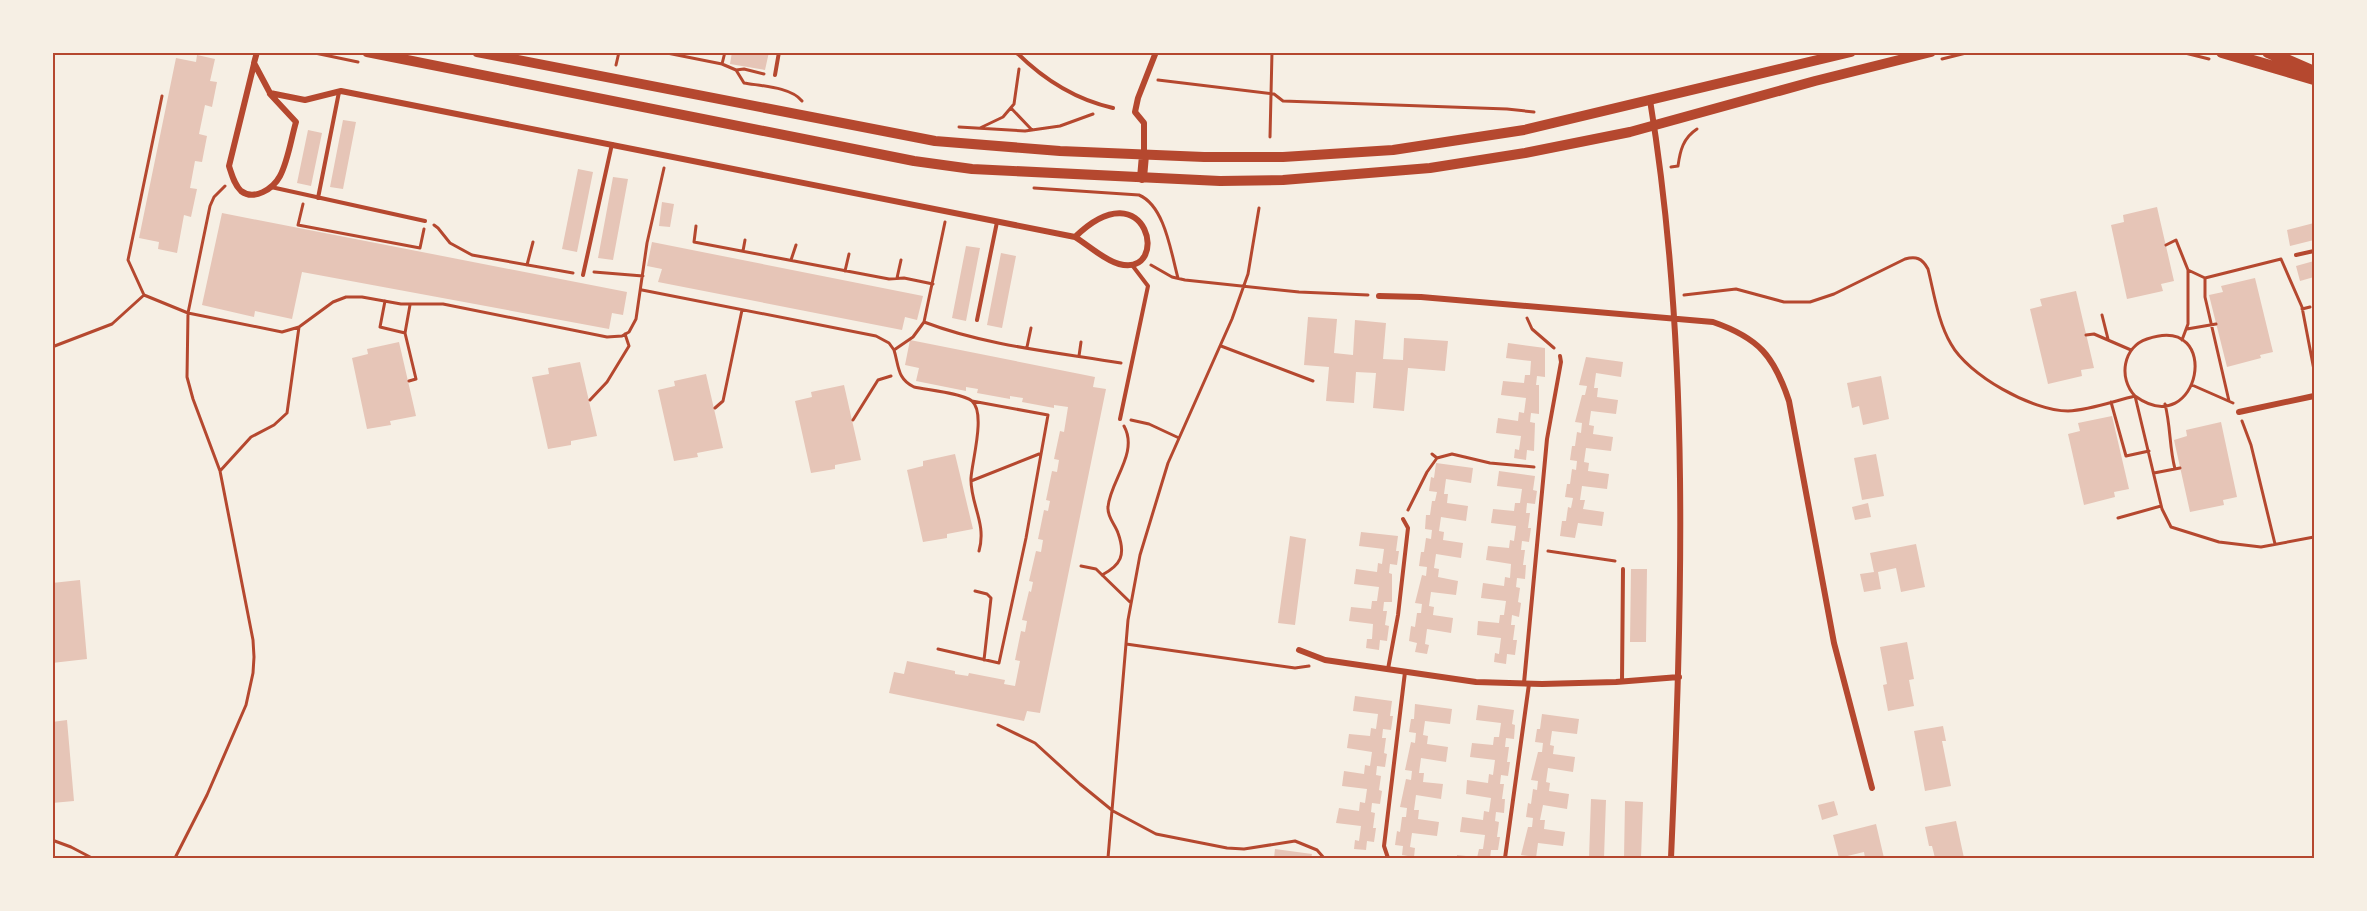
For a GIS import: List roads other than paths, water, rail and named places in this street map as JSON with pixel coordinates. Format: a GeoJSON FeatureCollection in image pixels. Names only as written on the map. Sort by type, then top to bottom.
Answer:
{"type":"FeatureCollection","features":[{"type":"Feature","properties":{"kind":"main road"},"geometry":{"type":"LineString","coordinates":[[367,52],[914,161],[972,169],[1220,181],[1283,180],[1430,168],[1526,153],[1654,126],[1815,81],[1931,52]]}},
{"type":"Feature","properties":{"kind":"main road"},"geometry":{"type":"LineString","coordinates":[[477,52],[935,141],[1144,155],[1283,157],[1393,150],[1524,130],[1851,52]]}},
{"type":"Feature","properties":{"kind":"main road"},"geometry":{"type":"LineString","coordinates":[[2222,52],[2314,79]]}},
{"type":"Feature","properties":{"kind":"main road"},"geometry":{"type":"LineString","coordinates":[[2268,52],[2314,72]]}},
{"type":"Feature","properties":{"kind":"main road"},"geometry":{"type":"LineString","coordinates":[[1142,178],[1144,155]]}},
{"type":"Feature","properties":{"kind":"street"},"geometry":{"type":"LineString","coordinates":[[255,63],[270,93],[296,122],[280,177],[266,191],[254,195],[242,192],[234,181],[229,166],[257,52]]}},
{"type":"Feature","properties":{"kind":"street"},"geometry":{"type":"LineString","coordinates":[[1144,155],[1144,123],[1135,112],[1156,52]]}},
{"type":"Feature","properties":{"kind":"street"},"geometry":{"type":"LineString","coordinates":[[270,93],[305,100],[339,92],[667,154],[1075,237],[1111,261],[1121,264],[1131,264],[1142,260],[1148,248],[1145,226],[1137,217],[1126,214],[1114,213],[1098,219],[1075,237]]}},
{"type":"Feature","properties":{"kind":"street"},"geometry":{"type":"LineString","coordinates":[[1650,100],[1673,297],[1679,430],[1679,677],[1671,858]]}},
{"type":"Feature","properties":{"kind":"street"},"geometry":{"type":"LineString","coordinates":[[1378,296],[1421,297],[1713,322],[1735,329],[1752,340],[1768,356],[1780,374],[1789,401],[1834,643],[1872,788]]}},
{"type":"Feature","properties":{"kind":"street"},"geometry":{"type":"LineString","coordinates":[[2239,412],[2314,396]]}},
{"type":"Feature","properties":{"kind":"street"},"geometry":{"type":"LineString","coordinates":[[1299,650],[1325,660],[1476,682],[1622,682],[1679,677]]}},
{"type":"Feature","properties":{"kind":"lane"},"geometry":{"type":"LineString","coordinates":[[775,75],[779,52]]}},
{"type":"Feature","properties":{"kind":"lane"},"geometry":{"type":"LineString","coordinates":[[1016,52],[1064,89],[1113,108]]}},
{"type":"Feature","properties":{"kind":"lane"},"geometry":{"type":"LineString","coordinates":[[318,198],[339,92]]}},
{"type":"Feature","properties":{"kind":"lane"},"geometry":{"type":"LineString","coordinates":[[583,274],[612,144]]}},
{"type":"Feature","properties":{"kind":"lane"},"geometry":{"type":"LineString","coordinates":[[270,187],[425,221]]}},
{"type":"Feature","properties":{"kind":"lane"},"geometry":{"type":"LineString","coordinates":[[976,320],[997,221]]}},
{"type":"Feature","properties":{"kind":"lane"},"geometry":{"type":"LineString","coordinates":[[2296,255],[2314,251]]}},
{"type":"Feature","properties":{"kind":"lane"},"geometry":{"type":"LineString","coordinates":[[1120,419],[1148,286],[1131,264]]}},
{"type":"Feature","properties":{"kind":"lane"},"geometry":{"type":"LineString","coordinates":[[1505,858],[1526,683],[1548,425],[1561,362],[1560,356]]}},
{"type":"Feature","properties":{"kind":"lane"},"geometry":{"type":"LineString","coordinates":[[1388,669],[1398,615],[1408,528],[1403,519]]}},
{"type":"Feature","properties":{"kind":"lane"},"geometry":{"type":"LineString","coordinates":[[1622,682],[1623,569]]}},
{"type":"Feature","properties":{"kind":"lane"},"geometry":{"type":"LineString","coordinates":[[1388,858],[1384,846],[1405,672]]}}]}
